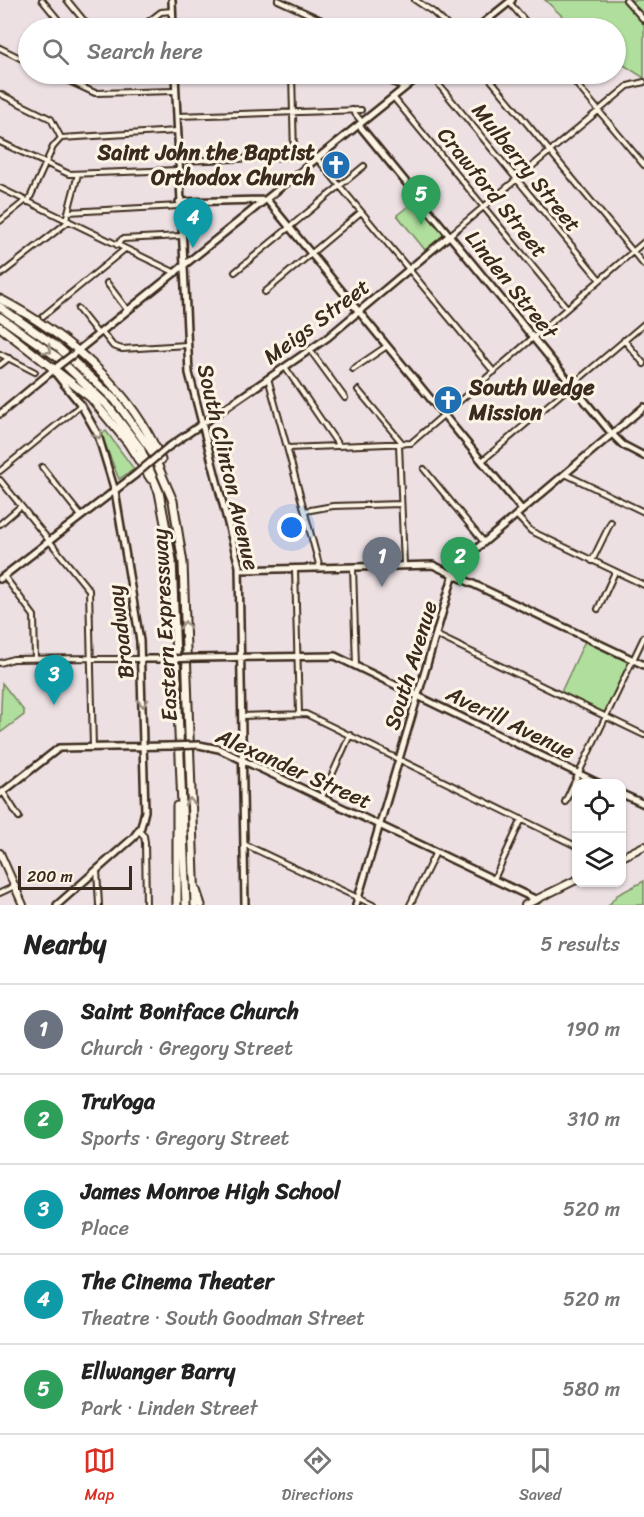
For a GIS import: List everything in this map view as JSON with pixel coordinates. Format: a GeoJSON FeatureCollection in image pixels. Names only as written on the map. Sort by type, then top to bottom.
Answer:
{"type":"FeatureCollection","features":[{"type":"Feature","properties":{"kind":"highway"},"geometry":{"type":"LineString","coordinates":[[0,299],[28,315],[76,352],[112,385],[143,422],[164,468],[175,508]]}},
{"type":"Feature","properties":{"kind":"highway","name":"Eastern Expressway"},"geometry":{"type":"LineString","coordinates":[[0,307],[59,348],[119,405],[154,456],[175,508],[183,563],[194,903]]}},
{"type":"Feature","properties":{"kind":"highway","name":"Eastern Expressway"},"geometry":{"type":"LineString","coordinates":[[0,317],[62,361],[116,415],[147,461],[163,506],[172,560],[177,738],[186,905]]}},
{"type":"Feature","properties":{"kind":"highway"},"geometry":{"type":"LineString","coordinates":[[0,327],[84,392],[112,422],[142,463],[163,506]]}},
{"type":"Feature","properties":{"kind":"highway"},"geometry":{"type":"LineString","coordinates":[[177,738],[177,905]]}},
{"type":"Feature","properties":{"kind":"highway"},"geometry":{"type":"LineString","coordinates":[[192,861],[201,905]]}},
{"type":"Feature","properties":{"kind":"main road"},"geometry":{"type":"LineString","coordinates":[[626,855],[644,846]]}},
{"type":"Feature","properties":{"kind":"main road"},"geometry":{"type":"LineString","coordinates":[[0,853],[23,905]]}},
{"type":"Feature","properties":{"kind":"main road"},"geometry":{"type":"LineString","coordinates":[[525,905],[572,881]]}},
{"type":"Feature","properties":{"kind":"street"},"geometry":{"type":"LineString","coordinates":[[42,0],[57,18]]}},
{"type":"Feature","properties":{"kind":"street"},"geometry":{"type":"LineString","coordinates":[[67,0],[82,18]]}},
{"type":"Feature","properties":{"kind":"street"},"geometry":{"type":"LineString","coordinates":[[172,0],[172,18]]}},
{"type":"Feature","properties":{"kind":"street"},"geometry":{"type":"LineString","coordinates":[[278,0],[317,18]]}},
{"type":"Feature","properties":{"kind":"street"},"geometry":{"type":"LineString","coordinates":[[415,0],[439,18]]}},
{"type":"Feature","properties":{"kind":"street"},"geometry":{"type":"LineString","coordinates":[[626,0],[644,20]]}},
{"type":"Feature","properties":{"kind":"street"},"geometry":{"type":"LineString","coordinates":[[490,18],[511,1],[524,18]]}},
{"type":"Feature","properties":{"kind":"street"},"geometry":{"type":"LineString","coordinates":[[153,18],[161,12],[172,12]]}},
{"type":"Feature","properties":{"kind":"street"},"geometry":{"type":"LineString","coordinates":[[0,48],[18,57]]}},
{"type":"Feature","properties":{"kind":"street","name":"Meigs Street"},"geometry":{"type":"LineString","coordinates":[[2,577],[115,491],[167,448],[310,350],[359,312],[598,110],[628,86],[644,82]]}},
{"type":"Feature","properties":{"kind":"street"},"geometry":{"type":"LineString","coordinates":[[76,84],[95,93],[175,91]]}},
{"type":"Feature","properties":{"kind":"street","name":"South Clinton Avenue"},"geometry":{"type":"LineString","coordinates":[[175,84],[189,373],[239,570],[245,905]]}},
{"type":"Feature","properties":{"kind":"street"},"geometry":{"type":"LineString","coordinates":[[292,84],[294,155]]}},
{"type":"Feature","properties":{"kind":"street"},"geometry":{"type":"LineString","coordinates":[[396,84],[404,88]]}},
{"type":"Feature","properties":{"kind":"street"},"geometry":{"type":"LineString","coordinates":[[0,414],[409,84]]}},
{"type":"Feature","properties":{"kind":"street","name":"Mulberry Street"},"geometry":{"type":"LineString","coordinates":[[438,84],[600,280]]}},
{"type":"Feature","properties":{"kind":"street"},"geometry":{"type":"LineString","coordinates":[[494,84],[644,265]]}},
{"type":"Feature","properties":{"kind":"street"},"geometry":{"type":"LineString","coordinates":[[576,84],[644,165]]}},
{"type":"Feature","properties":{"kind":"street"},"geometry":{"type":"LineString","coordinates":[[0,94],[51,119],[61,138]]}},
{"type":"Feature","properties":{"kind":"street","name":"Crawford Street"},"geometry":{"type":"LineString","coordinates":[[393,97],[567,308]]}},
{"type":"Feature","properties":{"kind":"street","name":"Linden Street"},"geometry":{"type":"LineString","coordinates":[[352,110],[450,235],[622,446],[644,456]]}},
{"type":"Feature","properties":{"kind":"street"},"geometry":{"type":"LineString","coordinates":[[177,116],[361,110]]}},
{"type":"Feature","properties":{"kind":"street"},"geometry":{"type":"LineString","coordinates":[[61,138],[177,131]]}},
{"type":"Feature","properties":{"kind":"street"},"geometry":{"type":"LineString","coordinates":[[0,221],[26,201],[61,138]]}},
{"type":"Feature","properties":{"kind":"street"},"geometry":{"type":"LineString","coordinates":[[0,142],[64,173],[178,170]]}},
{"type":"Feature","properties":{"kind":"street"},"geometry":{"type":"LineString","coordinates":[[178,161],[313,155],[494,372]]}},
{"type":"Feature","properties":{"kind":"street"},"geometry":{"type":"LineString","coordinates":[[235,272],[364,166]]}},
{"type":"Feature","properties":{"kind":"street"},"geometry":{"type":"LineString","coordinates":[[0,275],[67,220],[78,174]]}},
{"type":"Feature","properties":{"kind":"street"},"geometry":{"type":"LineString","coordinates":[[0,188],[176,274]]}},
{"type":"Feature","properties":{"kind":"street"},"geometry":{"type":"LineString","coordinates":[[68,212],[267,200]]}},
{"type":"Feature","properties":{"kind":"street"},"geometry":{"type":"LineString","coordinates":[[267,200],[522,510]]}},
{"type":"Feature","properties":{"kind":"street"},"geometry":{"type":"LineString","coordinates":[[264,292],[361,212]]}},
{"type":"Feature","properties":{"kind":"street"},"geometry":{"type":"LineString","coordinates":[[117,245],[122,239],[181,236]]}},
{"type":"Feature","properties":{"kind":"street"},"geometry":{"type":"LineString","coordinates":[[288,448],[401,445],[414,441],[644,242]]}},
{"type":"Feature","properties":{"kind":"street"},"geometry":{"type":"LineString","coordinates":[[43,316],[125,249]]}},
{"type":"Feature","properties":{"kind":"street"},"geometry":{"type":"LineString","coordinates":[[107,283],[128,311]]}},
{"type":"Feature","properties":{"kind":"street"},"geometry":{"type":"LineString","coordinates":[[78,309],[100,333],[119,349],[187,345]]}},
{"type":"Feature","properties":{"kind":"street"},"geometry":{"type":"LineString","coordinates":[[482,461],[644,324]]}},
{"type":"Feature","properties":{"kind":"street"},"geometry":{"type":"LineString","coordinates":[[624,340],[644,364]]}},
{"type":"Feature","properties":{"kind":"street"},"geometry":{"type":"LineString","coordinates":[[353,369],[387,346]]}},
{"type":"Feature","properties":{"kind":"street"},"geometry":{"type":"LineString","coordinates":[[310,350],[345,398]]}},
{"type":"Feature","properties":{"kind":"street"},"geometry":{"type":"LineString","coordinates":[[0,354],[35,372]]}},
{"type":"Feature","properties":{"kind":"street"},"geometry":{"type":"LineString","coordinates":[[0,365],[9,358]]}},
{"type":"Feature","properties":{"kind":"street"},"geometry":{"type":"LineString","coordinates":[[285,367],[339,446]]}},
{"type":"Feature","properties":{"kind":"street","name":"Broadway"},"geometry":{"type":"LineString","coordinates":[[55,368],[81,405],[98,435],[115,491],[135,604],[141,659],[145,811],[138,831],[144,836],[146,842],[146,905]]}},
{"type":"Feature","properties":{"kind":"street"},"geometry":{"type":"LineString","coordinates":[[268,378],[320,568]]}},
{"type":"Feature","properties":{"kind":"street"},"geometry":{"type":"LineString","coordinates":[[358,390],[401,445],[404,565]]}},
{"type":"Feature","properties":{"kind":"street"},"geometry":{"type":"LineString","coordinates":[[0,471],[81,405]]}},
{"type":"Feature","properties":{"kind":"street","name":"South Avenue"},"geometry":{"type":"LineString","coordinates":[[356,905],[459,562],[644,407]]}},
{"type":"Feature","properties":{"kind":"street"},"geometry":{"type":"LineString","coordinates":[[42,467],[81,516]]}},
{"type":"Feature","properties":{"kind":"street"},"geometry":{"type":"LineString","coordinates":[[424,469],[483,541]]}},
{"type":"Feature","properties":{"kind":"street"},"geometry":{"type":"LineString","coordinates":[[565,474],[644,512]]}},
{"type":"Feature","properties":{"kind":"street"},"geometry":{"type":"LineString","coordinates":[[0,480],[89,590],[93,747]]}},
{"type":"Feature","properties":{"kind":"street"},"geometry":{"type":"LineString","coordinates":[[305,511],[333,507],[401,504]]}},
{"type":"Feature","properties":{"kind":"street"},"geometry":{"type":"LineString","coordinates":[[0,524],[21,506]]}},
{"type":"Feature","properties":{"kind":"street"},"geometry":{"type":"LineString","coordinates":[[516,514],[531,531],[644,585]]}},
{"type":"Feature","properties":{"kind":"street"},"geometry":{"type":"LineString","coordinates":[[592,561],[611,522]]}},
{"type":"Feature","properties":{"kind":"street"},"geometry":{"type":"LineString","coordinates":[[239,570],[433,565],[644,665]]}},
{"type":"Feature","properties":{"kind":"street"},"geometry":{"type":"LineString","coordinates":[[353,567],[356,667]]}},
{"type":"Feature","properties":{"kind":"street"},"geometry":{"type":"LineString","coordinates":[[296,569],[299,713]]}},
{"type":"Feature","properties":{"kind":"street"},"geometry":{"type":"LineString","coordinates":[[598,609],[615,572]]}},
{"type":"Feature","properties":{"kind":"street"},"geometry":{"type":"LineString","coordinates":[[2,577],[34,616],[35,659]]}},
{"type":"Feature","properties":{"kind":"street"},"geometry":{"type":"LineString","coordinates":[[436,635],[644,735]]}},
{"type":"Feature","properties":{"kind":"street"},"geometry":{"type":"LineString","coordinates":[[565,802],[644,637]]}},
{"type":"Feature","properties":{"kind":"street","name":"Averill Avenue"},"geometry":{"type":"LineString","coordinates":[[0,663],[9,659],[335,656],[591,779]]}},
{"type":"Feature","properties":{"kind":"street"},"geometry":{"type":"LineString","coordinates":[[241,716],[299,713],[350,735],[572,844]]}},
{"type":"Feature","properties":{"kind":"street"},"geometry":{"type":"LineString","coordinates":[[322,797],[350,735]]}},
{"type":"Feature","properties":{"kind":"street","name":"Alexander Street"},"geometry":{"type":"LineString","coordinates":[[1,793],[56,750],[199,745],[219,749],[537,900]]}},
{"type":"Feature","properties":{"kind":"street"},"geometry":{"type":"LineString","coordinates":[[1,793],[19,817]]}},
{"type":"Feature","properties":{"kind":"street"},"geometry":{"type":"LineString","coordinates":[[626,796],[644,804]]}},
{"type":"Feature","properties":{"kind":"street"},"geometry":{"type":"LineString","coordinates":[[494,879],[522,819]]}},
{"type":"Feature","properties":{"kind":"street"},"geometry":{"type":"LineString","coordinates":[[57,905],[138,831]]}},
{"type":"Feature","properties":{"kind":"street"},"geometry":{"type":"LineString","coordinates":[[244,844],[373,905]]}},
{"type":"Feature","properties":{"kind":"street"},"geometry":{"type":"LineString","coordinates":[[411,905],[436,851]]}},
{"type":"Feature","properties":{"kind":"street"},"geometry":{"type":"LineString","coordinates":[[97,870],[99,905]]}},
{"type":"Feature","properties":{"kind":"street"},"geometry":{"type":"LineString","coordinates":[[0,893],[15,886]]}},
{"type":"Feature","properties":{"kind":"green space"},"geometry":{"type":"Polygon","coordinates":[[[545,0],[644,0],[644,78],[626,66],[626,18],[564,18],[545,0]]]}},
{"type":"Feature","properties":{"kind":"green space"},"geometry":{"type":"Polygon","coordinates":[[[416,200],[445,234],[425,250],[397,215],[416,200]]]}},
{"type":"Feature","properties":{"kind":"green space"},"geometry":{"type":"Polygon","coordinates":[[[106,431],[134,469],[119,479],[101,434],[106,431]]]}},
{"type":"Feature","properties":{"kind":"green space"},"geometry":{"type":"Polygon","coordinates":[[[585,641],[630,663],[606,714],[561,692],[585,641]]]}},
{"type":"Feature","properties":{"kind":"green space"},"geometry":{"type":"Polygon","coordinates":[[[2,683],[24,711],[24,715],[0,733],[2,683]]]}},
{"type":"Feature","properties":{"kind":"green space"},"geometry":{"type":"Polygon","coordinates":[[[644,881],[644,905],[609,905],[617,895],[644,881]]]}},
{"type":"Feature","properties":{"kind":"place","name":"Saint John the Baptist Orthodox Church"},"geometry":{"type":"Point","coordinates":[336,165]}},
{"type":"Feature","properties":{"kind":"place","name":"Ellwanger Barry"},"geometry":{"type":"Point","coordinates":[421,225]}},
{"type":"Feature","properties":{"kind":"place","name":"The Cinema Theater"},"geometry":{"type":"Point","coordinates":[193,248]}},
{"type":"Feature","properties":{"kind":"place","name":"South Wedge Mission"},"geometry":{"type":"Point","coordinates":[448,400]}},
{"type":"Feature","properties":{"kind":"place","name":"Saint Boniface Church"},"geometry":{"type":"Point","coordinates":[382,587]}},
{"type":"Feature","properties":{"kind":"place","name":"TruYoga"},"geometry":{"type":"Point","coordinates":[460,587]}},
{"type":"Feature","properties":{"kind":"place","name":"James Monroe High School"},"geometry":{"type":"Point","coordinates":[54,705]}}]}
